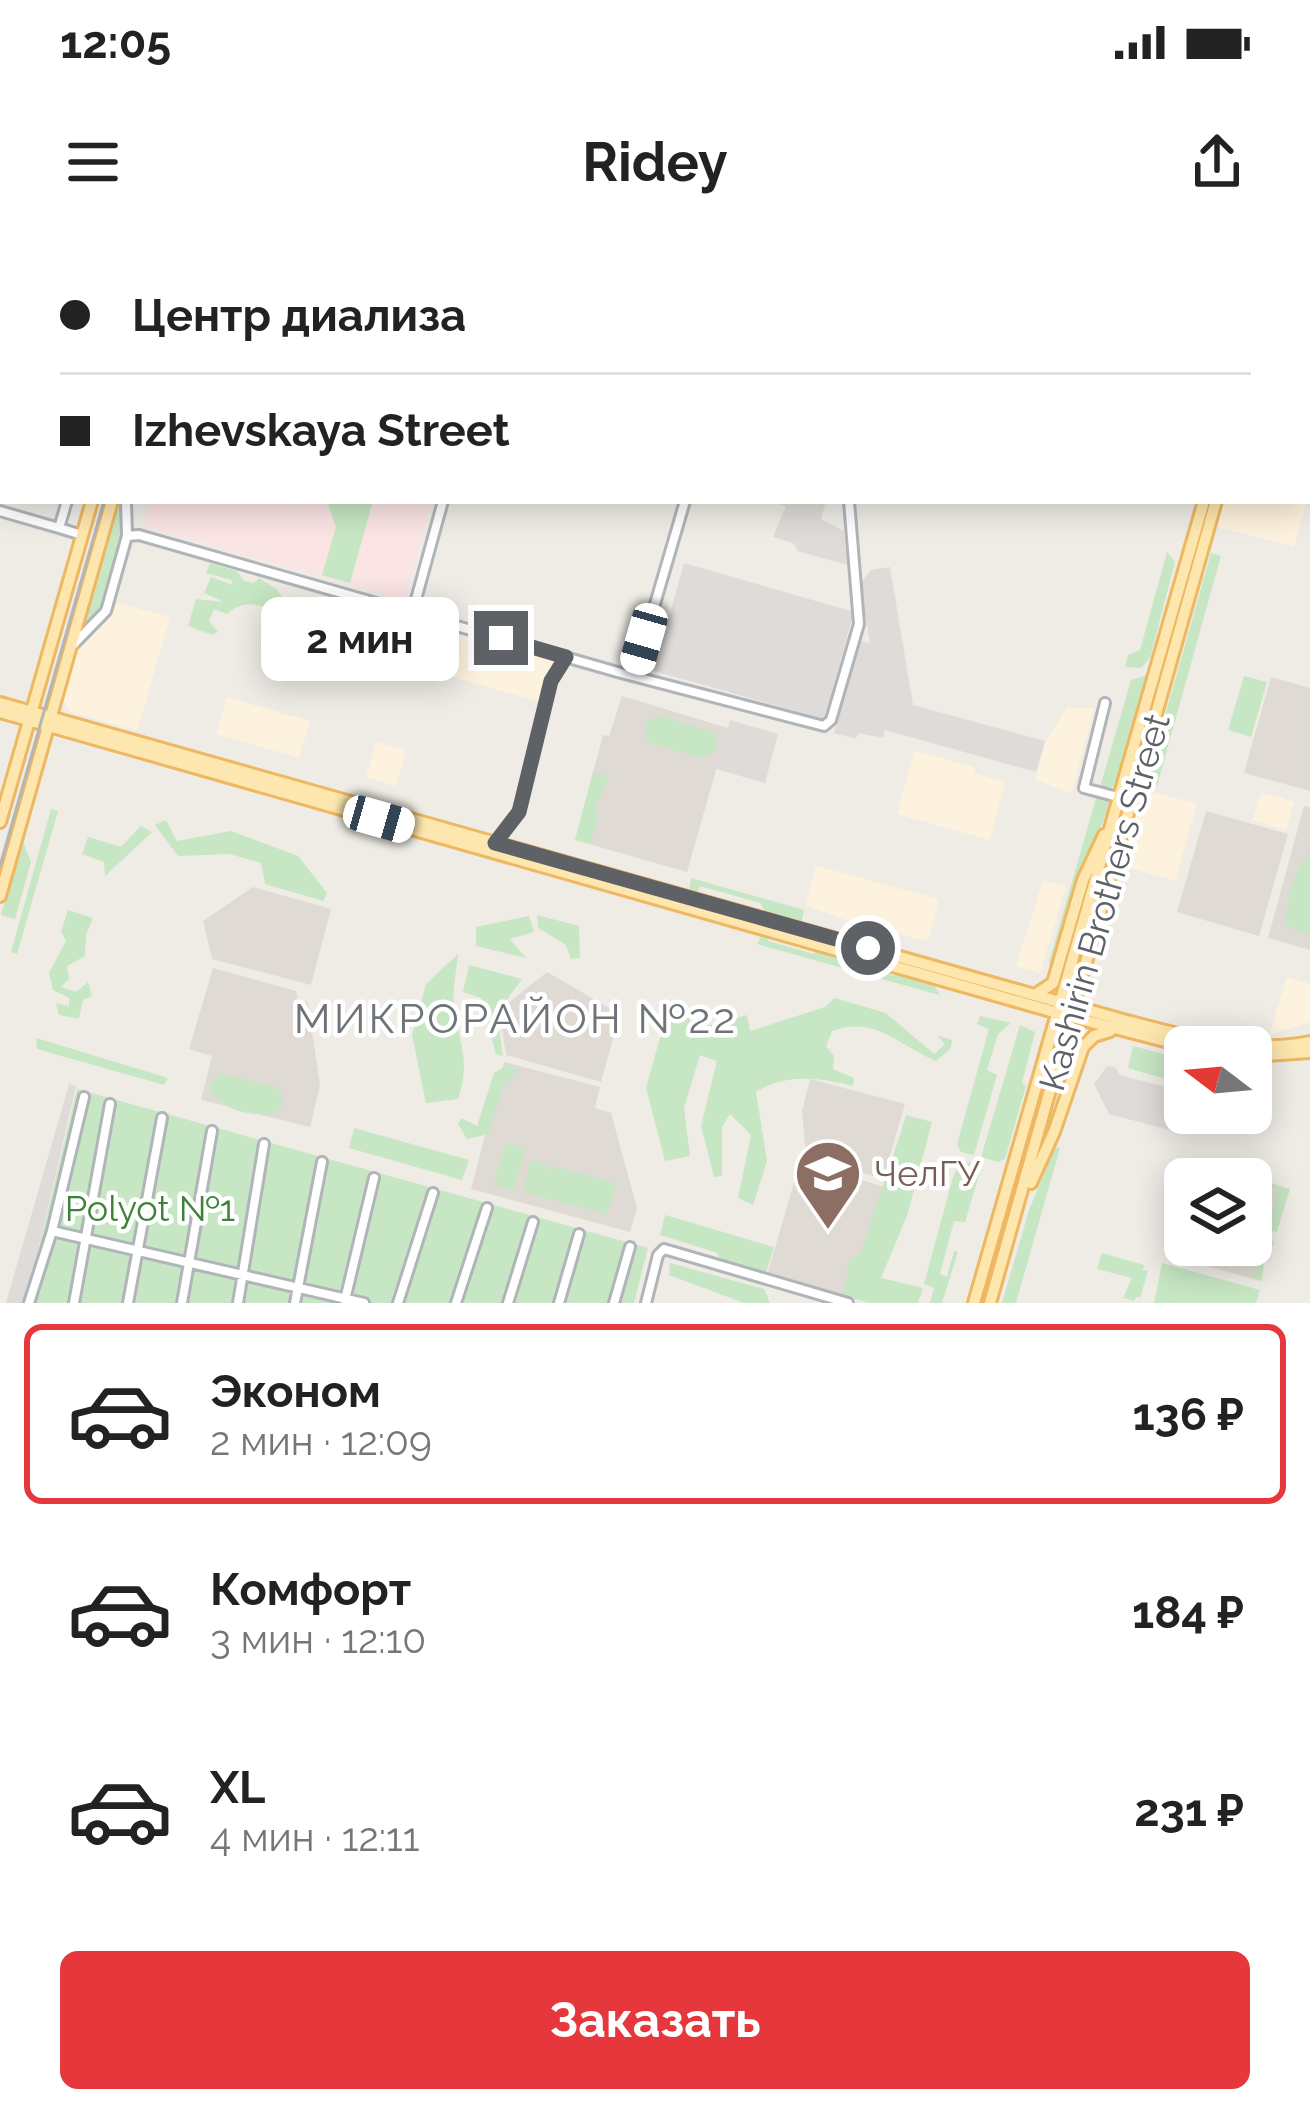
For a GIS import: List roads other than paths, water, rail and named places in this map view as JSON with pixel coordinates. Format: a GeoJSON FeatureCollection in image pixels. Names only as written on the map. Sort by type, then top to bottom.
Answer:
{"type":"FeatureCollection","features":[{"type":"Feature","properties":{"kind":"main road"},"geometry":{"type":"LineString","coordinates":[[0,822],[91,504]]}},
{"type":"Feature","properties":{"kind":"main road"},"geometry":{"type":"LineString","coordinates":[[0,896],[111,504]]}},
{"type":"Feature","properties":{"kind":"main road","name":"Kashirin Brothers Street"},"geometry":{"type":"LineString","coordinates":[[974,1303],[1203,504]]}},
{"type":"Feature","properties":{"kind":"main road","name":"Kashirin Brothers Street"},"geometry":{"type":"LineString","coordinates":[[990,1303],[1215,504]]}},
{"type":"Feature","properties":{"kind":"main road"},"geometry":{"type":"LineString","coordinates":[[0,707],[1074,1012],[1164,1033]]}},
{"type":"Feature","properties":{"kind":"main road"},"geometry":{"type":"LineString","coordinates":[[1035,995],[1053,982],[1087,871],[1118,804]]}},
{"type":"Feature","properties":{"kind":"main road"},"geometry":{"type":"LineString","coordinates":[[494,847],[1035,995],[1060,1008]]}},
{"type":"Feature","properties":{"kind":"main road"},"geometry":{"type":"LineString","coordinates":[[1074,1012],[1164,1041]]}},
{"type":"Feature","properties":{"kind":"main road"},"geometry":{"type":"LineString","coordinates":[[1016,1214],[1054,1132],[1083,1047],[1099,1034],[1118,1030]]}},
{"type":"Feature","properties":{"kind":"main road"},"geometry":{"type":"LineString","coordinates":[[1272,1046],[1310,1042]]}},
{"type":"Feature","properties":{"kind":"main road"},"geometry":{"type":"LineString","coordinates":[[1272,1055],[1310,1052]]}},
{"type":"Feature","properties":{"kind":"street"},"geometry":{"type":"LineString","coordinates":[[59,528],[66,504]]}},
{"type":"Feature","properties":{"kind":"street"},"geometry":{"type":"LineString","coordinates":[[71,646],[106,611],[127,536],[126,504]]}},
{"type":"Feature","properties":{"kind":"street"},"geometry":{"type":"LineString","coordinates":[[412,614],[442,504]]}},
{"type":"Feature","properties":{"kind":"street"},"geometry":{"type":"LineString","coordinates":[[634,676],[685,504]]}},
{"type":"Feature","properties":{"kind":"street"},"geometry":{"type":"LineString","coordinates":[[127,536],[139,535],[821,725],[830,723],[859,624],[849,504]]}},
{"type":"Feature","properties":{"kind":"street"},"geometry":{"type":"LineString","coordinates":[[0,511],[82,535]]}},
{"type":"Feature","properties":{"kind":"street"},"geometry":{"type":"LineString","coordinates":[[494,847],[519,812],[551,681],[566,657]]}},
{"type":"Feature","properties":{"kind":"street"},"geometry":{"type":"LineString","coordinates":[[1105,703],[1084,788],[1118,804]]}},
{"type":"Feature","properties":{"kind":"street"},"geometry":{"type":"LineString","coordinates":[[29,1303],[85,1097]]}},
{"type":"Feature","properties":{"kind":"street"},"geometry":{"type":"LineString","coordinates":[[74,1303],[110,1104]]}},
{"type":"Feature","properties":{"kind":"street"},"geometry":{"type":"LineString","coordinates":[[128,1303],[162,1118]]}},
{"type":"Feature","properties":{"kind":"street"},"geometry":{"type":"LineString","coordinates":[[182,1303],[212,1131]]}},
{"type":"Feature","properties":{"kind":"street"},"geometry":{"type":"LineString","coordinates":[[238,1303],[264,1144]]}},
{"type":"Feature","properties":{"kind":"street"},"geometry":{"type":"LineString","coordinates":[[296,1303],[322,1162]]}},
{"type":"Feature","properties":{"kind":"street"},"geometry":{"type":"LineString","coordinates":[[345,1301],[374,1178]]}},
{"type":"Feature","properties":{"kind":"street"},"geometry":{"type":"LineString","coordinates":[[398,1303],[433,1193]]}},
{"type":"Feature","properties":{"kind":"street"},"geometry":{"type":"LineString","coordinates":[[456,1303],[487,1208]]}},
{"type":"Feature","properties":{"kind":"street"},"geometry":{"type":"LineString","coordinates":[[508,1303],[533,1222]]}},
{"type":"Feature","properties":{"kind":"street"},"geometry":{"type":"LineString","coordinates":[[52,1231],[364,1303]]}},
{"type":"Feature","properties":{"kind":"street"},"geometry":{"type":"LineString","coordinates":[[559,1303],[579,1234]]}},
{"type":"Feature","properties":{"kind":"street"},"geometry":{"type":"LineString","coordinates":[[614,1303],[630,1247]]}},
{"type":"Feature","properties":{"kind":"street"},"geometry":{"type":"LineString","coordinates":[[646,1303],[658,1255],[664,1249],[848,1303]]}},
{"type":"Feature","properties":{"kind":"tram line"},"geometry":{"type":"LineString","coordinates":[[0,866],[103,504]]}},
{"type":"Feature","properties":{"kind":"place","name":"ЧелГУ"},"geometry":{"type":"Point","coordinates":[828,1232]}},
{"type":"Feature","properties":{"kind":"district","name":"МИКРОРАЙОН №22"},"geometry":{"type":"Point","coordinates":[516,1018]}},
{"type":"Feature","properties":{"kind":"park label","name":"Polyot №1"},"geometry":{"type":"Point","coordinates":[150,1208]}}]}
